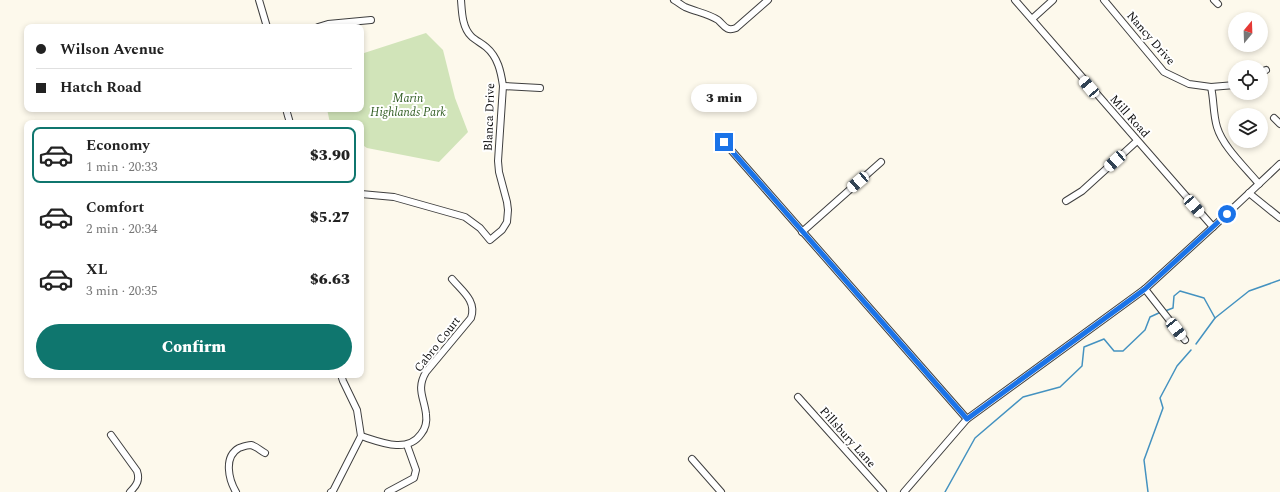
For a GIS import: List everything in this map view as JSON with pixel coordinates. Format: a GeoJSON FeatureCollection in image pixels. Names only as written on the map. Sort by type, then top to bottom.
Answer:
{"type":"FeatureCollection","features":[{"type":"Feature","properties":{"kind":"street"},"geometry":{"type":"LineString","coordinates":[[259,0],[266,24]]}},
{"type":"Feature","properties":{"kind":"street","name":"Blanca Drive"},"geometry":{"type":"LineString","coordinates":[[364,194],[394,197],[465,217],[480,228],[490,240],[502,230],[507,222],[508,210],[499,172],[498,161],[503,86],[499,66],[488,48],[470,35],[462,16],[461,0]]}},
{"type":"Feature","properties":{"kind":"street"},"geometry":{"type":"LineString","coordinates":[[674,0],[686,7],[704,12],[718,20],[727,29],[731,30],[736,28],[768,0]]}},
{"type":"Feature","properties":{"kind":"street","name":"Mill Road"},"geometry":{"type":"LineString","coordinates":[[1015,0],[1089,87],[1213,227]]}},
{"type":"Feature","properties":{"kind":"street"},"geometry":{"type":"LineString","coordinates":[[1032,19],[1053,0]]}},
{"type":"Feature","properties":{"kind":"street","name":"Nancy Drive"},"geometry":{"type":"LineString","coordinates":[[1104,0],[1164,72],[1189,84],[1211,87],[1228,86]]}},
{"type":"Feature","properties":{"kind":"street"},"geometry":{"type":"LineString","coordinates":[[328,24],[370,20]]}},
{"type":"Feature","properties":{"kind":"street"},"geometry":{"type":"LineString","coordinates":[[503,86],[540,88]]}},
{"type":"Feature","properties":{"kind":"street"},"geometry":{"type":"LineString","coordinates":[[1211,87],[1214,100],[1214,114],[1222,140],[1259,184]]}},
{"type":"Feature","properties":{"kind":"street"},"geometry":{"type":"LineString","coordinates":[[1274,118],[1280,124]]}},
{"type":"Feature","properties":{"kind":"street"},"geometry":{"type":"LineString","coordinates":[[1066,201],[1082,191],[1138,141]]}},
{"type":"Feature","properties":{"kind":"street"},"geometry":{"type":"LineString","coordinates":[[724,142],[967,419]]}},
{"type":"Feature","properties":{"kind":"street"},"geometry":{"type":"LineString","coordinates":[[802,232],[881,162]]}},
{"type":"Feature","properties":{"kind":"street"},"geometry":{"type":"LineString","coordinates":[[904,492],[967,419],[1145,289],[1280,164]]}},
{"type":"Feature","properties":{"kind":"street"},"geometry":{"type":"LineString","coordinates":[[1249,194],[1280,218]]}},
{"type":"Feature","properties":{"kind":"street","name":"Cabro Court"},"geometry":{"type":"LineString","coordinates":[[407,445],[417,440],[427,423],[421,387],[423,378],[471,318],[472,304],[452,279]]}},
{"type":"Feature","properties":{"kind":"street"},"geometry":{"type":"LineString","coordinates":[[1145,289],[1185,340]]}},
{"type":"Feature","properties":{"kind":"street"},"geometry":{"type":"LineString","coordinates":[[332,491],[361,436],[357,410],[342,378]]}},
{"type":"Feature","properties":{"kind":"street","name":"Pillsbury Lane"},"geometry":{"type":"LineString","coordinates":[[798,397],[883,492]]}},
{"type":"Feature","properties":{"kind":"street"},"geometry":{"type":"LineString","coordinates":[[111,435],[137,471],[139,478],[136,486],[130,492]]}},
{"type":"Feature","properties":{"kind":"street"},"geometry":{"type":"LineString","coordinates":[[361,436],[396,446],[407,445],[416,470],[414,478],[388,492]]}},
{"type":"Feature","properties":{"kind":"street"},"geometry":{"type":"LineString","coordinates":[[236,492],[229,467],[231,456],[236,450],[243,446],[251,446],[265,454]]}},
{"type":"Feature","properties":{"kind":"street"},"geometry":{"type":"LineString","coordinates":[[692,459],[721,492]]}},
{"type":"Feature","properties":{"kind":"green space","name":"Marin Highlands Park"},"geometry":{"type":"Polygon","coordinates":[[[426,33],[443,50],[455,98],[468,132],[439,162],[367,148],[364,146],[364,120],[329,120],[328,112],[364,112],[364,53],[426,33]]]}},
{"type":"Feature","properties":{"kind":"waterway"},"geometry":{"type":"LineString","coordinates":[[1165,311],[1173,308],[1174,296],[1180,291],[1204,298],[1215,318],[1249,291],[1280,280]]}},
{"type":"Feature","properties":{"kind":"waterway"},"geometry":{"type":"LineString","coordinates":[[945,492],[975,438],[1023,397],[1060,387],[1082,366],[1084,347],[1104,339],[1114,351],[1123,351],[1145,330],[1150,317],[1161,312]]}},
{"type":"Feature","properties":{"kind":"waterway"},"geometry":{"type":"LineString","coordinates":[[1196,344],[1215,318]]}},
{"type":"Feature","properties":{"kind":"waterway"},"geometry":{"type":"LineString","coordinates":[[1148,492],[1144,460],[1163,408],[1160,398],[1177,366],[1191,350]]}},
{"type":"Feature","properties":{"kind":"route"},"geometry":{"type":"LineString","coordinates":[[724,142],[967,419],[1145,289],[1227,214]]}}]}
